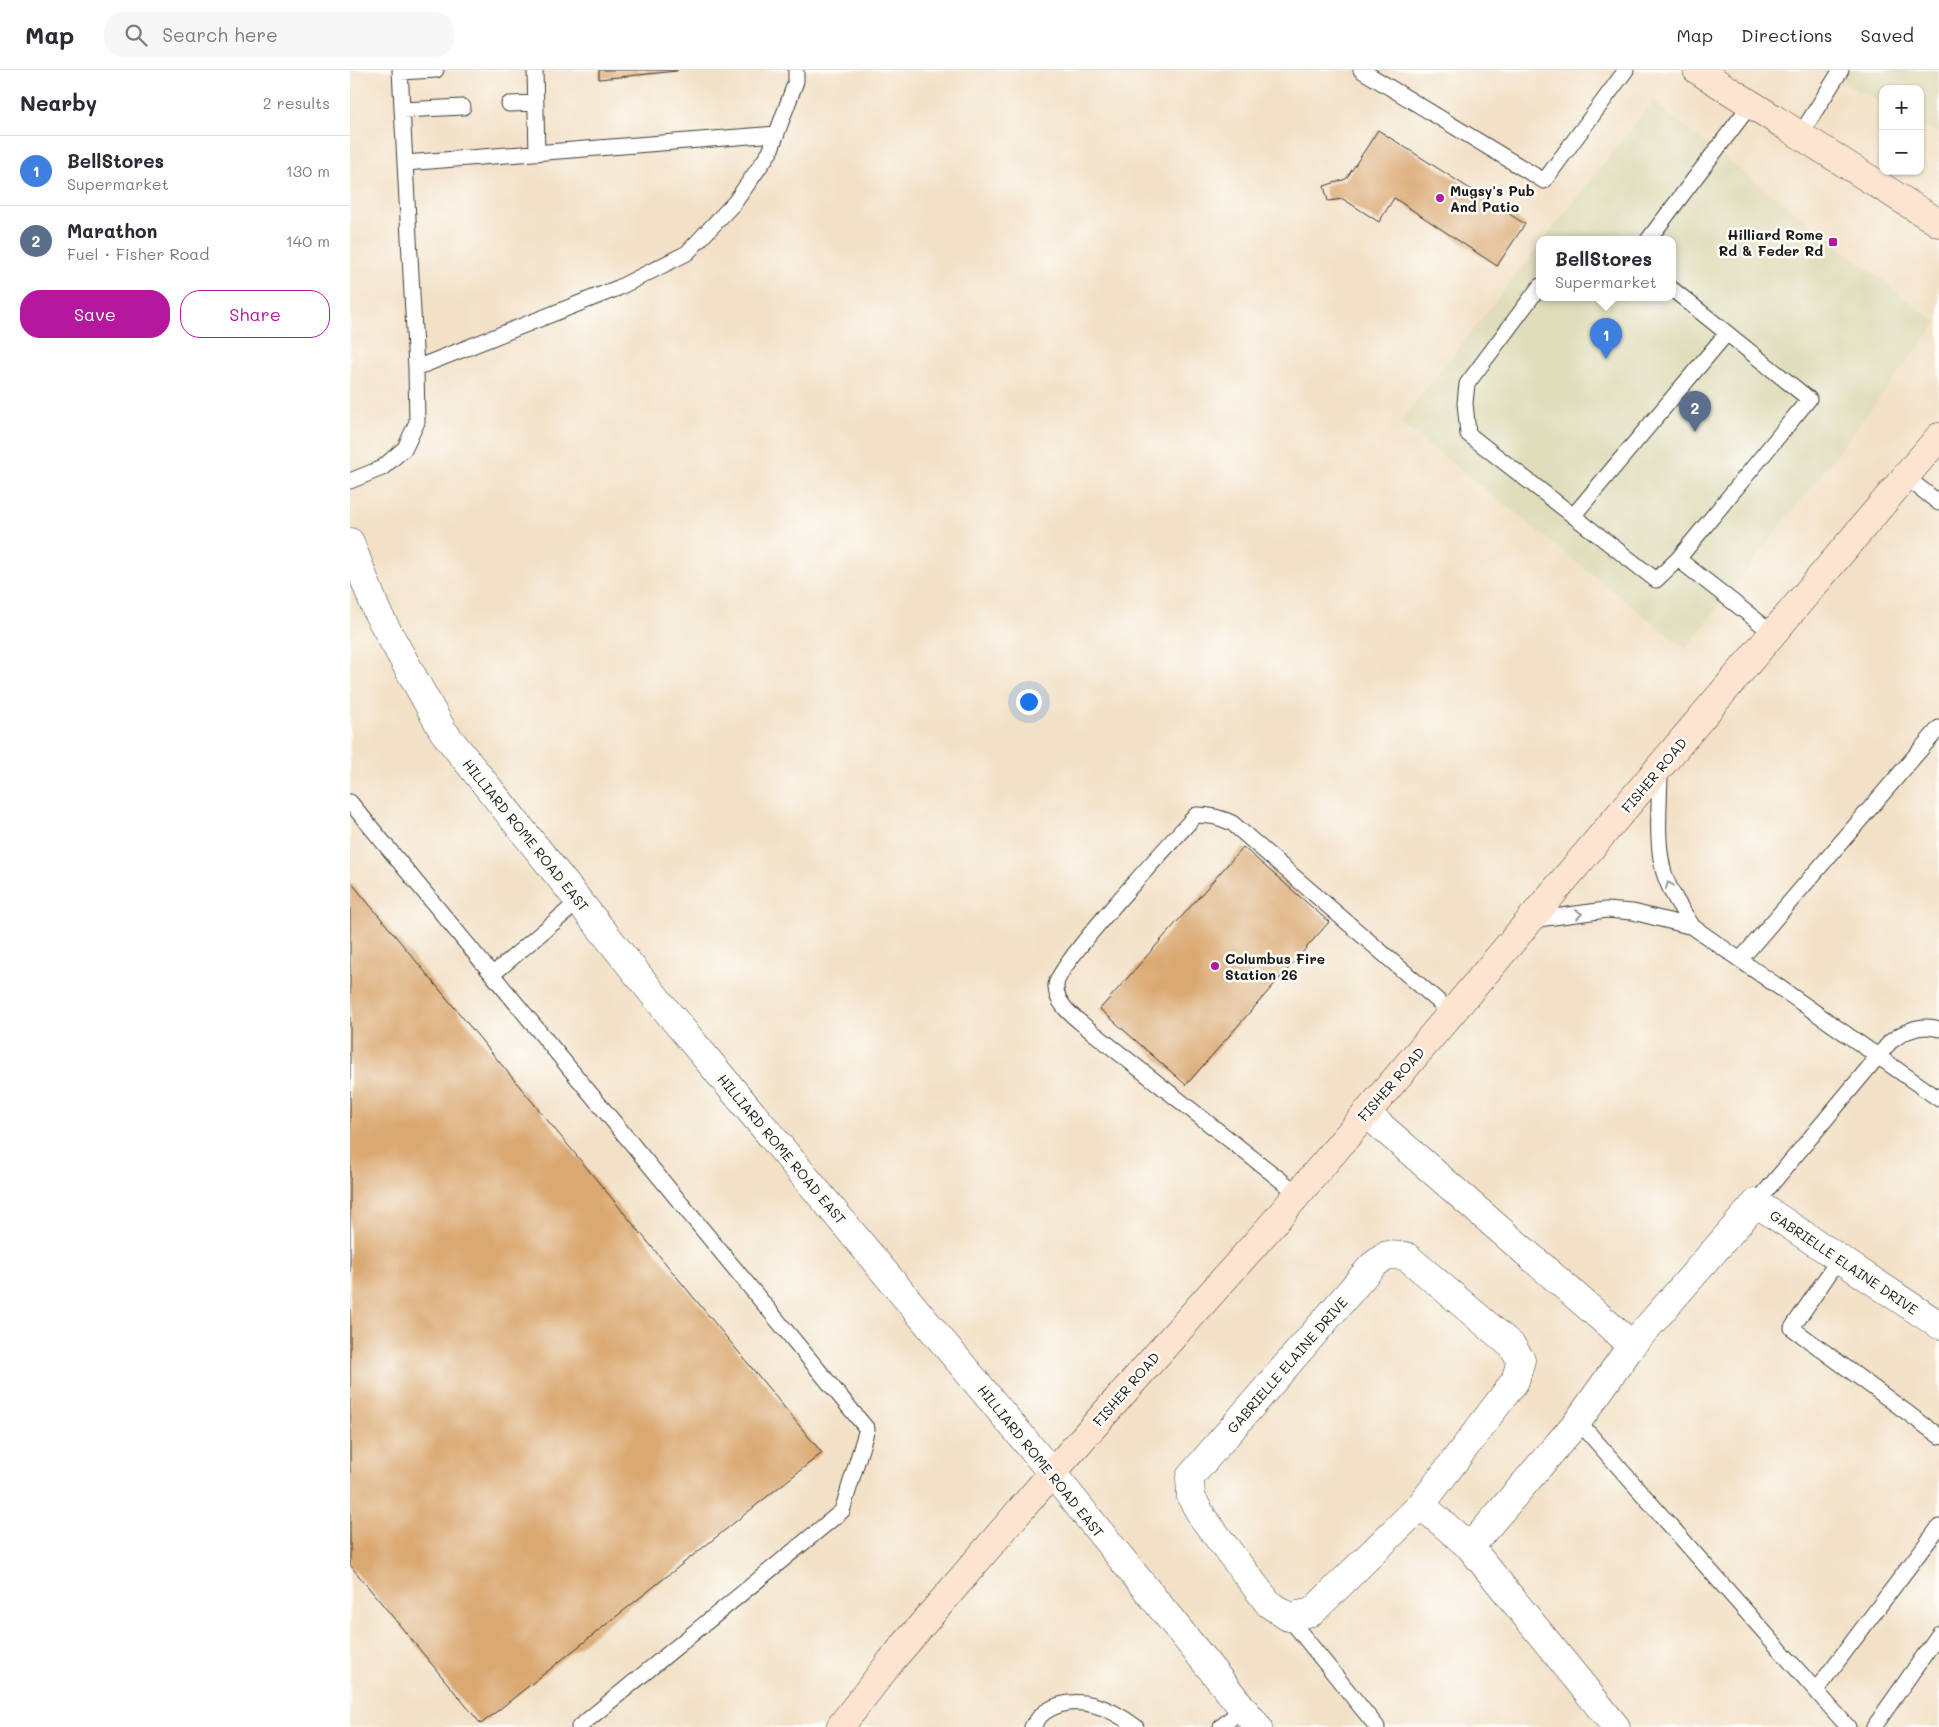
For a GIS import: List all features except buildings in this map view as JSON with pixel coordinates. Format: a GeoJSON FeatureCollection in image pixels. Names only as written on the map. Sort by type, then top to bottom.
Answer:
{"type":"FeatureCollection","features":[{"type":"Feature","properties":{"kind":"main road"},"geometry":{"type":"LineString","coordinates":[[1697,70],[1939,223]]}},
{"type":"Feature","properties":{"kind":"main road","name":"FISHER ROAD"},"geometry":{"type":"LineString","coordinates":[[840,1727],[891,1661],[1052,1473],[1271,1226],[1297,1193],[1939,438]]}},
{"type":"Feature","properties":{"kind":"street","name":"HILLIARD ROME ROAD EAST"},"geometry":{"type":"LineString","coordinates":[[350,542],[377,612],[443,731],[672,1017],[1052,1473],[1251,1718]]}},
{"type":"Feature","properties":{"kind":"street"},"geometry":{"type":"LineString","coordinates":[[1366,1113],[1632,1345]]}},
{"type":"Feature","properties":{"kind":"street","name":"GABRIELLE ELAINE DRIVE"},"geometry":{"type":"LineString","coordinates":[[1470,1547],[1578,1421],[1632,1345],[1756,1203],[1939,1325]]}},
{"type":"Feature","properties":{"kind":"street","name":"GABRIELLE ELAINE DRIVE"},"geometry":{"type":"LineString","coordinates":[[1387,1254],[1406,1256],[1511,1345],[1521,1360],[1515,1381],[1421,1505],[1312,1612],[1288,1617],[1269,1604],[1203,1518],[1191,1498],[1190,1477],[1372,1266],[1387,1254]]}},
{"type":"Feature","properties":{"kind":"street"},"geometry":{"type":"LineString","coordinates":[[1421,1505],[1470,1547],[1616,1727]]}},
{"type":"Feature","properties":{"kind":"lane"},"geometry":{"type":"LineString","coordinates":[[350,481],[382,468],[405,448],[417,422],[416,368],[400,71],[436,70]]}},
{"type":"Feature","properties":{"kind":"lane"},"geometry":{"type":"LineString","coordinates":[[535,70],[538,153]]}},
{"type":"Feature","properties":{"kind":"lane"},"geometry":{"type":"LineString","coordinates":[[416,368],[618,288],[687,253],[736,202],[770,152],[796,81],[796,70]]}},
{"type":"Feature","properties":{"kind":"lane"},"geometry":{"type":"LineString","coordinates":[[1361,70],[1544,181],[1626,70]]}},
{"type":"Feature","properties":{"kind":"lane"},"geometry":{"type":"LineString","coordinates":[[1800,135],[1841,70]]}},
{"type":"Feature","properties":{"kind":"lane"},"geometry":{"type":"LineString","coordinates":[[509,104],[536,102]]}},
{"type":"Feature","properties":{"kind":"lane"},"geometry":{"type":"LineString","coordinates":[[1651,236],[1751,104]]}},
{"type":"Feature","properties":{"kind":"lane"},"geometry":{"type":"LineString","coordinates":[[402,110],[463,107]]}},
{"type":"Feature","properties":{"kind":"lane"},"geometry":{"type":"LineString","coordinates":[[405,163],[776,134]]}},
{"type":"Feature","properties":{"kind":"lane"},"geometry":{"type":"LineString","coordinates":[[1536,291],[1467,384],[1465,403],[1468,434],[1656,580],[1678,559],[1809,399],[1676,292]]}},
{"type":"Feature","properties":{"kind":"lane"},"geometry":{"type":"LineString","coordinates":[[1574,516],[1727,333]]}},
{"type":"Feature","properties":{"kind":"lane"},"geometry":{"type":"LineString","coordinates":[[1906,477],[1939,503]]}},
{"type":"Feature","properties":{"kind":"lane"},"geometry":{"type":"LineString","coordinates":[[1678,559],[1774,634]]}},
{"type":"Feature","properties":{"kind":"lane"},"geometry":{"type":"LineString","coordinates":[[1740,960],[1939,728]]}},
{"type":"Feature","properties":{"kind":"lane"},"geometry":{"type":"LineString","coordinates":[[1660,768],[1659,847],[1664,873],[1672,893],[1693,927]]}},
{"type":"Feature","properties":{"kind":"lane"},"geometry":{"type":"LineString","coordinates":[[350,802],[867,1429],[842,1511],[579,1727]]}},
{"type":"Feature","properties":{"kind":"lane"},"geometry":{"type":"LineString","coordinates":[[1297,1193],[1086,1027],[1066,1010],[1060,1000],[1056,987],[1058,978],[1148,868],[1196,815],[1212,815],[1223,819],[1239,829],[1452,1013]]}},
{"type":"Feature","properties":{"kind":"lane"},"geometry":{"type":"LineString","coordinates":[[493,974],[579,901]]}},
{"type":"Feature","properties":{"kind":"lane"},"geometry":{"type":"LineString","coordinates":[[1531,920],[1606,910],[1633,912],[1693,927],[1939,1099]]}},
{"type":"Feature","properties":{"kind":"lane"},"geometry":{"type":"LineString","coordinates":[[1756,1203],[1890,1042],[1902,1032],[1920,1028],[1939,1029]]}},
{"type":"Feature","properties":{"kind":"lane"},"geometry":{"type":"LineString","coordinates":[[1839,1259],[1792,1328],[1939,1436]]}},
{"type":"Feature","properties":{"kind":"lane"},"geometry":{"type":"LineString","coordinates":[[1578,1421],[1848,1727]]}},
{"type":"Feature","properties":{"kind":"lane"},"geometry":{"type":"LineString","coordinates":[[1816,1690],[1939,1527]]}},
{"type":"Feature","properties":{"kind":"lane"},"geometry":{"type":"LineString","coordinates":[[1288,1617],[1377,1727]]}},
{"type":"Feature","properties":{"kind":"lane"},"geometry":{"type":"LineString","coordinates":[[1874,1727],[1939,1634]]}},
{"type":"Feature","properties":{"kind":"lane"},"geometry":{"type":"LineString","coordinates":[[1032,1727],[1044,1712],[1068,1701],[1093,1704],[1115,1713],[1136,1727]]}},
{"type":"Feature","properties":{"kind":"lane"},"geometry":{"type":"LineString","coordinates":[[1220,1727],[1251,1718]]}},
{"type":"Feature","properties":{"kind":"shaded area"},"geometry":{"type":"Polygon","coordinates":[[[1818,70],[1939,70],[1939,134],[1924,126],[1924,85],[1879,85],[1879,102],[1818,70]]]}},
{"type":"Feature","properties":{"kind":"shaded area"},"geometry":{"type":"Polygon","coordinates":[[[1653,102],[1937,323],[1686,649],[1400,422],[1536,250],[1536,301],[1676,301],[1676,236],[1546,236],[1653,102]]]}},
{"type":"Feature","properties":{"kind":"place","name":"Mugsy's Pub And Patio"},"geometry":{"type":"Point","coordinates":[1440,198]}},
{"type":"Feature","properties":{"kind":"place","name":"Hilliard Rome Rd & Feder Rd"},"geometry":{"type":"Point","coordinates":[1833,242]}},
{"type":"Feature","properties":{"kind":"place","name":"BellStores"},"geometry":{"type":"Point","coordinates":[1606,359]}},
{"type":"Feature","properties":{"kind":"place","name":"Marathon"},"geometry":{"type":"Point","coordinates":[1695,432]}},
{"type":"Feature","properties":{"kind":"place","name":"Columbus Fire Station 26"},"geometry":{"type":"Point","coordinates":[1215,966]}}]}
